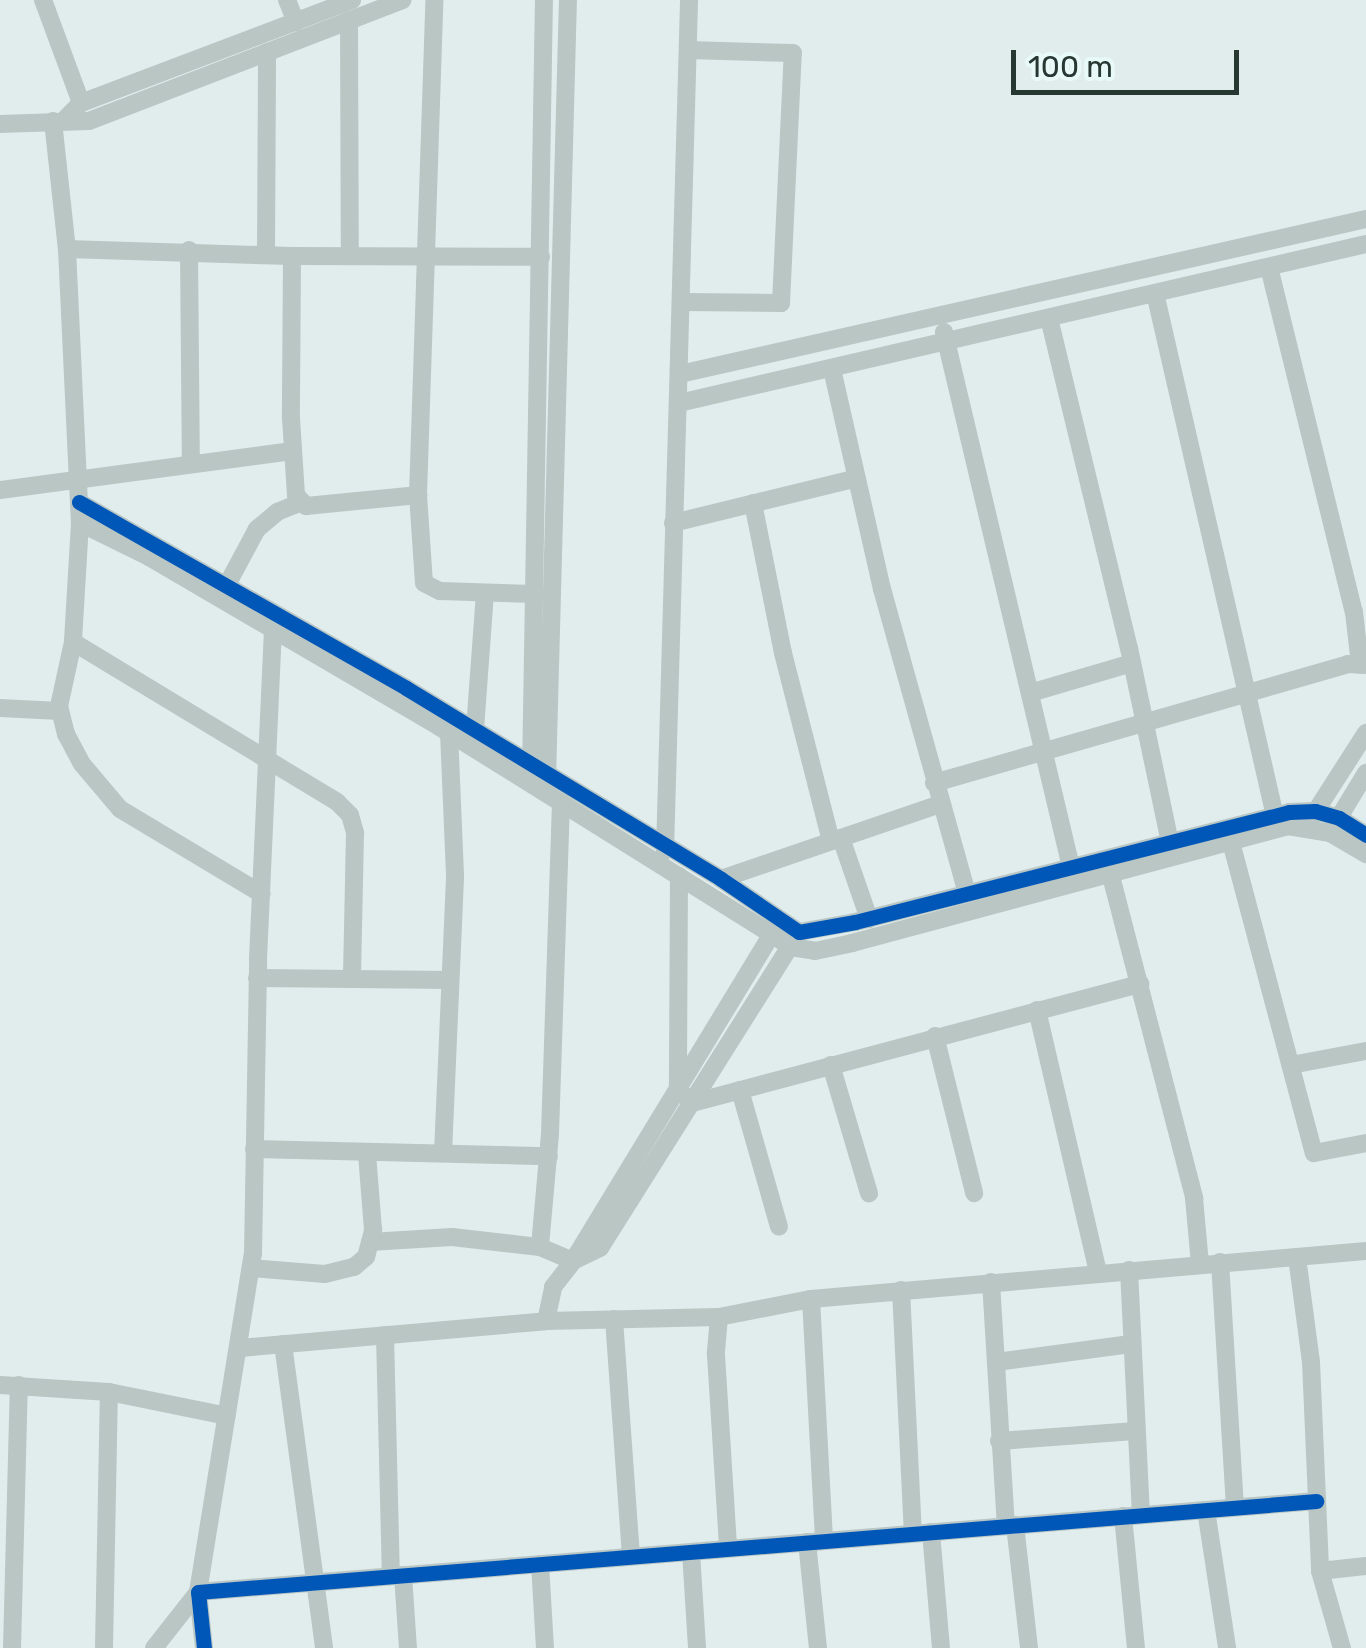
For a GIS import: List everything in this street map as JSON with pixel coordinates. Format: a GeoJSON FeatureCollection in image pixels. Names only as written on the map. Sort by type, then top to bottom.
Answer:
{"type":"FeatureCollection","features":[{"type":"Feature","properties":{"kind":"street"},"geometry":{"type":"LineString","coordinates":[[42,0],[81,103]]}},
{"type":"Feature","properties":{"kind":"street"},"geometry":{"type":"LineString","coordinates":[[287,0],[296,22]]}},
{"type":"Feature","properties":{"kind":"street"},"geometry":{"type":"LineString","coordinates":[[59,120],[81,103],[352,0]]}},
{"type":"Feature","properties":{"kind":"street"},"geometry":{"type":"LineString","coordinates":[[0,124],[89,121],[402,0]]}},
{"type":"Feature","properties":{"kind":"street"},"geometry":{"type":"LineString","coordinates":[[434,0],[418,495],[424,583],[440,591],[534,594]]}},
{"type":"Feature","properties":{"kind":"street"},"geometry":{"type":"LineString","coordinates":[[540,1247],[549,1156],[543,783],[534,594],[544,0]]}},
{"type":"Feature","properties":{"kind":"street"},"geometry":{"type":"LineString","coordinates":[[543,783],[568,0]]}},
{"type":"Feature","properties":{"kind":"street"},"geometry":{"type":"LineString","coordinates":[[689,0],[665,845],[671,872],[678,1090],[692,1103]]}},
{"type":"Feature","properties":{"kind":"street"},"geometry":{"type":"LineString","coordinates":[[349,20],[350,256]]}},
{"type":"Feature","properties":{"kind":"street"},"geometry":{"type":"LineString","coordinates":[[682,302],[780,303],[793,54],[688,50]]}},
{"type":"Feature","properties":{"kind":"street"},"geometry":{"type":"LineString","coordinates":[[266,255],[267,52]]}},
{"type":"Feature","properties":{"kind":"street"},"geometry":{"type":"LineString","coordinates":[[59,120],[80,524],[73,642],[65,665],[60,711],[82,764],[120,809],[262,894]]}},
{"type":"Feature","properties":{"kind":"street"},"geometry":{"type":"LineString","coordinates":[[680,374],[1366,219]]}},
{"type":"Feature","properties":{"kind":"street"},"geometry":{"type":"LineString","coordinates":[[679,403],[1366,244]]}},
{"type":"Feature","properties":{"kind":"street"},"geometry":{"type":"LineString","coordinates":[[67,249],[292,256],[541,257]]}},
{"type":"Feature","properties":{"kind":"street"},"geometry":{"type":"LineString","coordinates":[[189,250],[190,464]]}},
{"type":"Feature","properties":{"kind":"street"},"geometry":{"type":"LineString","coordinates":[[292,256],[292,451],[296,495],[306,506],[418,495]]}},
{"type":"Feature","properties":{"kind":"street"},"geometry":{"type":"LineString","coordinates":[[934,782],[1348,664],[1363,665],[1354,612],[1268,267]]}},
{"type":"Feature","properties":{"kind":"street"},"geometry":{"type":"LineString","coordinates":[[1155,293],[1275,816]]}},
{"type":"Feature","properties":{"kind":"street"},"geometry":{"type":"LineString","coordinates":[[940,318],[1071,867]]}},
{"type":"Feature","properties":{"kind":"street"},"geometry":{"type":"LineString","coordinates":[[1048,318],[1132,663],[1170,842]]}},
{"type":"Feature","properties":{"kind":"street"},"geometry":{"type":"LineString","coordinates":[[832,369],[934,782],[967,894]]}},
{"type":"Feature","properties":{"kind":"street"},"geometry":{"type":"LineString","coordinates":[[0,490],[292,451]]}},
{"type":"Feature","properties":{"kind":"street"},"geometry":{"type":"LineString","coordinates":[[674,523],[857,478]]}},
{"type":"Feature","properties":{"kind":"street"},"geometry":{"type":"LineString","coordinates":[[79,502],[228,584],[475,730],[543,783],[671,872],[777,926]]}},
{"type":"Feature","properties":{"kind":"street"},"geometry":{"type":"LineString","coordinates":[[228,584],[258,529],[276,512],[302,502]]}},
{"type":"Feature","properties":{"kind":"street"},"geometry":{"type":"LineString","coordinates":[[752,503],[783,653],[836,840],[868,919]]}},
{"type":"Feature","properties":{"kind":"street"},"geometry":{"type":"LineString","coordinates":[[80,524],[149,557],[449,733],[665,845],[721,879],[777,926],[815,951],[1111,876],[1311,819],[1366,734]]}},
{"type":"Feature","properties":{"kind":"street"},"geometry":{"type":"LineString","coordinates":[[475,730],[485,593]]}},
{"type":"Feature","properties":{"kind":"street"},"geometry":{"type":"LineString","coordinates":[[204,1648],[198,1592],[251,1268],[273,630]]}},
{"type":"Feature","properties":{"kind":"street"},"geometry":{"type":"LineString","coordinates":[[73,642],[337,802],[350,815],[354,833],[352,979]]}},
{"type":"Feature","properties":{"kind":"street"},"geometry":{"type":"LineString","coordinates":[[1030,693],[1132,663]]}},
{"type":"Feature","properties":{"kind":"street"},"geometry":{"type":"LineString","coordinates":[[0,708],[60,711]]}},
{"type":"Feature","properties":{"kind":"street"},"geometry":{"type":"LineString","coordinates":[[443,1154],[455,875],[449,733]]}},
{"type":"Feature","properties":{"kind":"street"},"geometry":{"type":"LineString","coordinates":[[1335,825],[1366,774]]}},
{"type":"Feature","properties":{"kind":"street"},"geometry":{"type":"LineString","coordinates":[[721,879],[940,804]]}},
{"type":"Feature","properties":{"kind":"street"},"geometry":{"type":"LineString","coordinates":[[370,1242],[452,1237],[540,1247],[573,1261],[600,1248],[795,939],[1275,816],[1311,819],[1366,835]]}},
{"type":"Feature","properties":{"kind":"street"},"geometry":{"type":"LineString","coordinates":[[1335,825],[1366,854]]}},
{"type":"Feature","properties":{"kind":"street"},"geometry":{"type":"LineString","coordinates":[[1231,842],[1314,1153],[1366,1144]]}},
{"type":"Feature","properties":{"kind":"street"},"geometry":{"type":"LineString","coordinates":[[1111,876],[1163,1090],[1194,1198],[1200,1264]]}},
{"type":"Feature","properties":{"kind":"street"},"geometry":{"type":"LineString","coordinates":[[546,1321],[553,1287],[573,1261],[777,926]]}},
{"type":"Feature","properties":{"kind":"street"},"geometry":{"type":"LineString","coordinates":[[258,978],[450,980]]}},
{"type":"Feature","properties":{"kind":"street"},"geometry":{"type":"LineString","coordinates":[[692,1103],[1140,984]]}},
{"type":"Feature","properties":{"kind":"street"},"geometry":{"type":"LineString","coordinates":[[1037,1010],[1098,1272]]}},
{"type":"Feature","properties":{"kind":"street"},"geometry":{"type":"LineString","coordinates":[[935,1036],[974,1194]]}},
{"type":"Feature","properties":{"kind":"street"},"geometry":{"type":"LineString","coordinates":[[1291,1065],[1366,1050]]}},
{"type":"Feature","properties":{"kind":"street"},"geometry":{"type":"LineString","coordinates":[[831,1065],[869,1194]]}},
{"type":"Feature","properties":{"kind":"street"},"geometry":{"type":"LineString","coordinates":[[740,1090],[779,1227]]}},
{"type":"Feature","properties":{"kind":"street"},"geometry":{"type":"LineString","coordinates":[[254,1149],[549,1156]]}},
{"type":"Feature","properties":{"kind":"street"},"geometry":{"type":"LineString","coordinates":[[251,1268],[340,1271],[354,1268],[366,1257],[370,1242],[367,1153]]}},
{"type":"Feature","properties":{"kind":"street"},"geometry":{"type":"LineString","coordinates":[[240,1348],[546,1321],[719,1317],[811,1298],[1366,1251]]}},
{"type":"Feature","properties":{"kind":"street"},"geometry":{"type":"LineString","coordinates":[[1297,1257],[1312,1362],[1320,1571],[1342,1648]]}},
{"type":"Feature","properties":{"kind":"street"},"geometry":{"type":"LineString","coordinates":[[1220,1262],[1235,1507]]}},
{"type":"Feature","properties":{"kind":"street"},"geometry":{"type":"LineString","coordinates":[[1129,1270],[1135,1431],[1132,1516],[1136,1648]]}},
{"type":"Feature","properties":{"kind":"street"},"geometry":{"type":"LineString","coordinates":[[991,1282],[999,1441],[1029,1648]]}},
{"type":"Feature","properties":{"kind":"street"},"geometry":{"type":"LineString","coordinates":[[900,1290],[922,1533],[940,1648]]}},
{"type":"Feature","properties":{"kind":"street"},"geometry":{"type":"LineString","coordinates":[[811,1298],[818,1648]]}},
{"type":"Feature","properties":{"kind":"street"},"geometry":{"type":"LineString","coordinates":[[719,1317],[716,1355],[728,1548]]}},
{"type":"Feature","properties":{"kind":"street"},"geometry":{"type":"LineString","coordinates":[[614,1319],[631,1556]]}},
{"type":"Feature","properties":{"kind":"street"},"geometry":{"type":"LineString","coordinates":[[385,1335],[397,1576],[408,1648]]}},
{"type":"Feature","properties":{"kind":"street"},"geometry":{"type":"LineString","coordinates":[[282,1344],[324,1648]]}},
{"type":"Feature","properties":{"kind":"street"},"geometry":{"type":"LineString","coordinates":[[996,1362],[1131,1344]]}},
{"type":"Feature","properties":{"kind":"street"},"geometry":{"type":"LineString","coordinates":[[12,1648],[9,1385],[110,1392],[227,1416]]}},
{"type":"Feature","properties":{"kind":"street"},"geometry":{"type":"LineString","coordinates":[[104,1648],[110,1392]]}},
{"type":"Feature","properties":{"kind":"street"},"geometry":{"type":"LineString","coordinates":[[999,1441],[1135,1431]]}},
{"type":"Feature","properties":{"kind":"street"},"geometry":{"type":"LineString","coordinates":[[154,1648],[198,1592],[1316,1501]]}},
{"type":"Feature","properties":{"kind":"street"},"geometry":{"type":"LineString","coordinates":[[1206,1510],[1228,1648]]}},
{"type":"Feature","properties":{"kind":"street"},"geometry":{"type":"LineString","coordinates":[[690,1552],[698,1648]]}},
{"type":"Feature","properties":{"kind":"street"},"geometry":{"type":"LineString","coordinates":[[540,1564],[546,1648]]}},
{"type":"Feature","properties":{"kind":"street"},"geometry":{"type":"LineString","coordinates":[[1320,1571],[1366,1566]]}},
{"type":"Feature","properties":{"kind":"cycle path"},"geometry":{"type":"LineString","coordinates":[[79,502],[406,688],[721,879],[799,932],[855,922],[1289,812],[1315,811],[1339,818],[1366,835]]}},
{"type":"Feature","properties":{"kind":"cycle path"},"geometry":{"type":"LineString","coordinates":[[204,1648],[198,1592],[1316,1501]]}}]}
